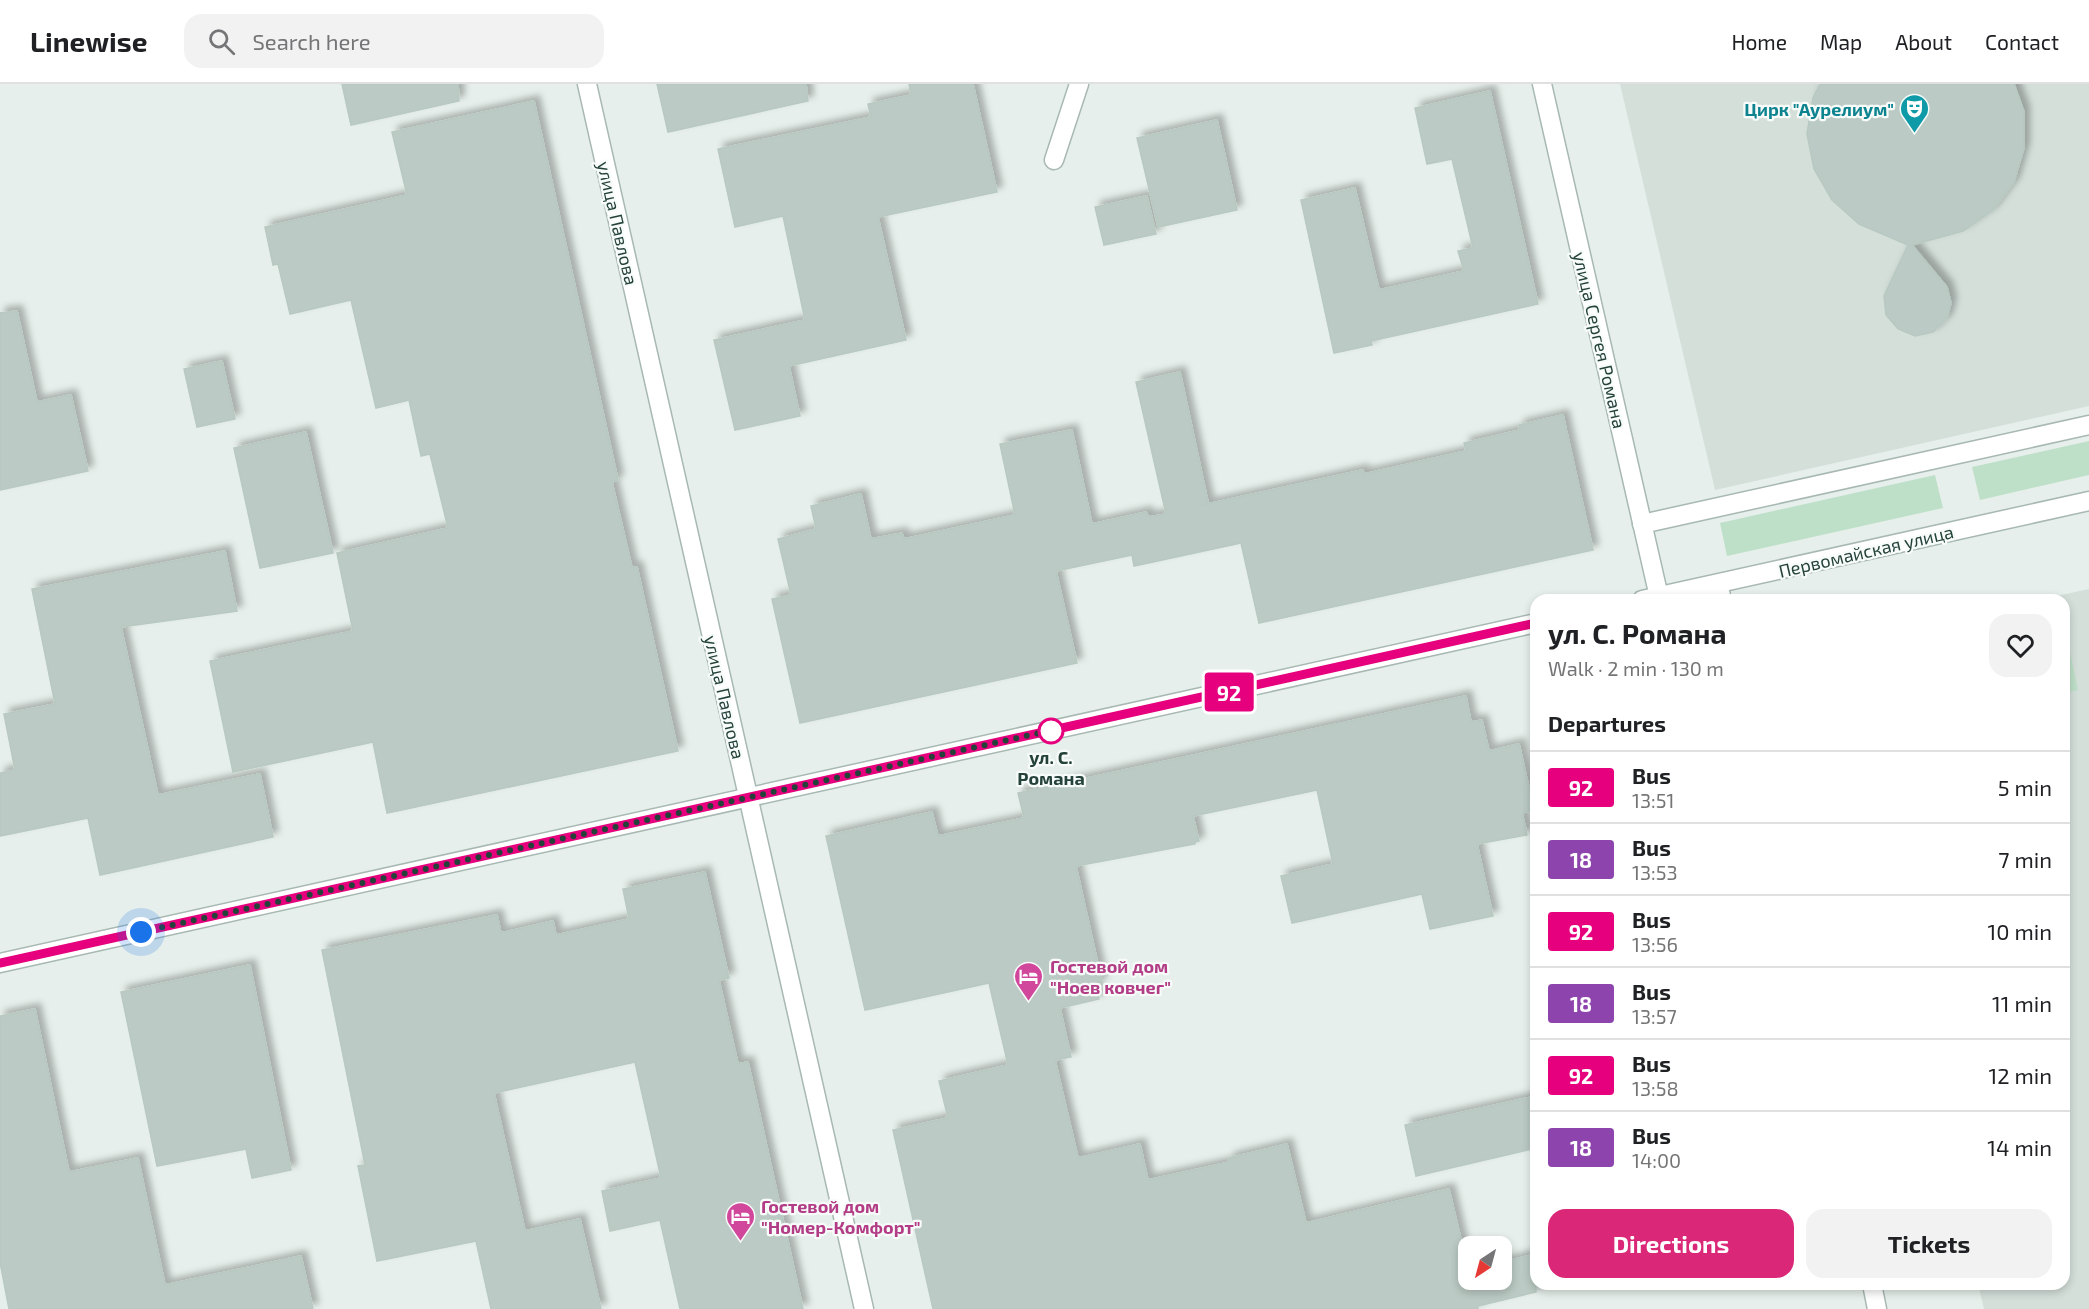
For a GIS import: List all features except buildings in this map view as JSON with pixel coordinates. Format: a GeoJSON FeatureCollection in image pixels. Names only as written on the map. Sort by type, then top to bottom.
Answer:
{"type":"FeatureCollection","features":[{"type":"Feature","properties":{"kind":"street","name":"улица Павлова"},"geometry":{"type":"LineString","coordinates":[[587,84],[864,1309]]}},
{"type":"Feature","properties":{"kind":"street"},"geometry":{"type":"LineString","coordinates":[[1054,160],[1079,84]]}},
{"type":"Feature","properties":{"kind":"street","name":"улица Сергея Романа"},"geometry":{"type":"LineString","coordinates":[[1542,84],[1642,524],[1651,594]]}},
{"type":"Feature","properties":{"kind":"street"},"geometry":{"type":"LineString","coordinates":[[1642,524],[2089,425]]}},
{"type":"Feature","properties":{"kind":"street","name":"Первомайская улица"},"geometry":{"type":"LineString","coordinates":[[1697,594],[1720,592],[2089,501]]}},
{"type":"Feature","properties":{"kind":"street"},"geometry":{"type":"LineString","coordinates":[[0,963],[1530,624]]}},
{"type":"Feature","properties":{"kind":"street"},"geometry":{"type":"LineString","coordinates":[[1873,1290],[1877,1309]]}},
{"type":"Feature","properties":{"kind":"shaded area"},"geometry":{"type":"Polygon","coordinates":[[[1620,84],[2089,84],[2089,406],[1715,490],[1620,84]]]}},
{"type":"Feature","properties":{"kind":"shaded area"},"geometry":{"type":"Polygon","coordinates":[[[2089,589],[2089,1309],[1984,1309],[1979,1290],[2070,1290],[2070,594],[2066,594],[2089,589]]]}},
{"type":"Feature","properties":{"kind":"green space"},"geometry":{"type":"Polygon","coordinates":[[[2089,441],[2089,475],[1980,500],[1972,467],[2089,441]]]}},
{"type":"Feature","properties":{"kind":"green space"},"geometry":{"type":"Polygon","coordinates":[[[1935,475],[1943,508],[1727,556],[1720,523],[1935,475]]]}},
{"type":"Feature","properties":{"kind":"green space"},"geometry":{"type":"Polygon","coordinates":[[[2070,652],[2078,690],[2070,692],[2070,652]]]}},
{"type":"Feature","properties":{"kind":"bus line","name":"92"},"geometry":{"type":"LineString","coordinates":[[0,963],[1530,624]]}},
{"type":"Feature","properties":{"kind":"place","name":"Цирк \"Аурелиум\""},"geometry":{"type":"Point","coordinates":[1915,134]}},
{"type":"Feature","properties":{"kind":"place","name":"ул. С. Романа"},"geometry":{"type":"Point","coordinates":[1051,731]}},
{"type":"Feature","properties":{"kind":"place","name":"Гостевой дом \"Ноев ковчег\""},"geometry":{"type":"Point","coordinates":[1029,1002]}},
{"type":"Feature","properties":{"kind":"place","name":"Гостевой дом \"Номер-Комфорт\""},"geometry":{"type":"Point","coordinates":[740,1242]}},
{"type":"Feature","properties":{"kind":"route"},"geometry":{"type":"LineString","coordinates":[[141,932],[1053,730],[1051,731]]}}]}
